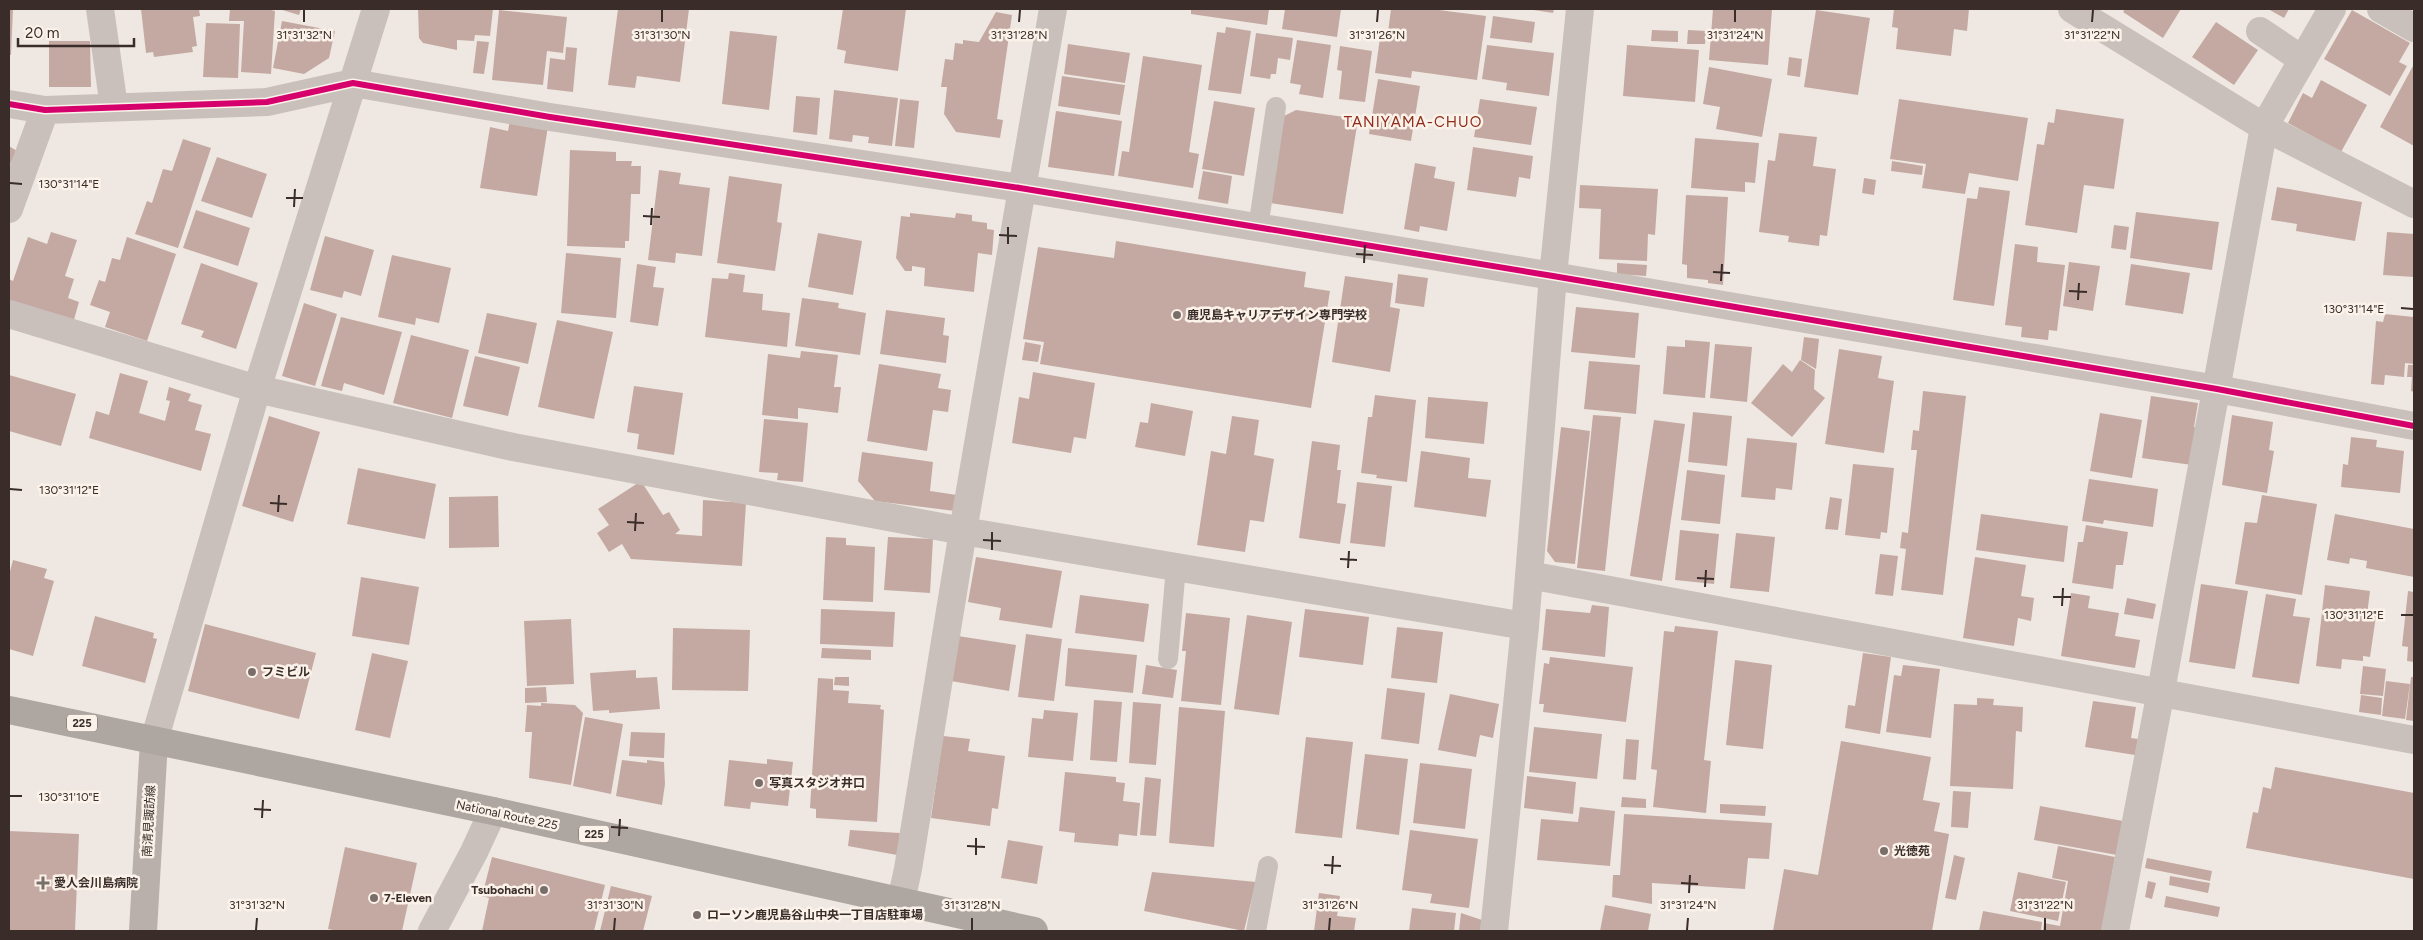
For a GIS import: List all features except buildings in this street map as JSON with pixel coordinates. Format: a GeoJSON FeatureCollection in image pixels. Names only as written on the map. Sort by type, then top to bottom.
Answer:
{"type":"FeatureCollection","features":[{"type":"Feature","properties":{"kind":"highway","name":"National Route 225"},"geometry":{"type":"LineString","coordinates":[[9,710],[88,725],[154,741],[493,812],[901,901],[986,926],[1034,931]]}},
{"type":"Feature","properties":{"kind":"street"},"geometry":{"type":"LineString","coordinates":[[100,9],[114,107]]}},
{"type":"Feature","properties":{"kind":"street"},"geometry":{"type":"LineString","coordinates":[[154,741],[257,389],[376,9]]}},
{"type":"Feature","properties":{"kind":"street"},"geometry":{"type":"LineString","coordinates":[[901,901],[908,869],[962,531],[1020,188],[1053,9]]}},
{"type":"Feature","properties":{"kind":"street"},"geometry":{"type":"LineString","coordinates":[[1494,931],[1525,626],[1553,276],[1580,9]]}},
{"type":"Feature","properties":{"kind":"street"},"geometry":{"type":"LineString","coordinates":[[2072,9],[2264,127],[2414,204]]}},
{"type":"Feature","properties":{"kind":"street"},"geometry":{"type":"LineString","coordinates":[[2115,931],[2217,390],[2264,127],[2332,9]]}},
{"type":"Feature","properties":{"kind":"street"},"geometry":{"type":"LineString","coordinates":[[2381,9],[2414,28]]}},
{"type":"Feature","properties":{"kind":"street"},"geometry":{"type":"LineString","coordinates":[[2260,31],[2303,60]]}},
{"type":"Feature","properties":{"kind":"street"},"geometry":{"type":"LineString","coordinates":[[9,104],[45,110],[267,102],[353,83],[550,117],[1020,188],[1553,276],[2217,390],[2414,426]]}},
{"type":"Feature","properties":{"kind":"street"},"geometry":{"type":"LineString","coordinates":[[9,209],[45,110]]}},
{"type":"Feature","properties":{"kind":"street"},"geometry":{"type":"LineString","coordinates":[[9,314],[257,389],[513,447],[962,531],[1525,626]]}},
{"type":"Feature","properties":{"kind":"street"},"geometry":{"type":"LineString","coordinates":[[1529,575],[2161,691],[2414,740]]}},
{"type":"Feature","properties":{"kind":"street","name":"南清見諏訪線"},"geometry":{"type":"LineString","coordinates":[[143,931],[154,741]]}},
{"type":"Feature","properties":{"kind":"street"},"geometry":{"type":"LineString","coordinates":[[432,931],[493,812]]}},
{"type":"Feature","properties":{"kind":"lane"},"geometry":{"type":"LineString","coordinates":[[1258,228],[1276,108]]}},
{"type":"Feature","properties":{"kind":"lane"},"geometry":{"type":"LineString","coordinates":[[1168,659],[1176,567]]}},
{"type":"Feature","properties":{"kind":"lane"},"geometry":{"type":"LineString","coordinates":[[1256,931],[1268,866]]}},
{"type":"Feature","properties":{"kind":"cycle path"},"geometry":{"type":"LineString","coordinates":[[9,104],[45,110],[267,102],[353,83],[550,117],[1020,188],[1553,276],[2217,389],[2414,426]]}},
{"type":"Feature","properties":{"kind":"place","name":"鹿児島キャリアデザイン専門学校"},"geometry":{"type":"Point","coordinates":[1177,315]}},
{"type":"Feature","properties":{"kind":"place","name":"フミビル"},"geometry":{"type":"Point","coordinates":[252,672]}},
{"type":"Feature","properties":{"kind":"place","name":"写真スタジオ井口"},"geometry":{"type":"Point","coordinates":[759,783]}},
{"type":"Feature","properties":{"kind":"place","name":"光徳苑"},"geometry":{"type":"Point","coordinates":[1884,851]}},
{"type":"Feature","properties":{"kind":"place","name":"愛人会川島病院"},"geometry":{"type":"Point","coordinates":[43,883]}},
{"type":"Feature","properties":{"kind":"place","name":"Tsubohachi"},"geometry":{"type":"Point","coordinates":[544,890]}},
{"type":"Feature","properties":{"kind":"place","name":"7-Eleven"},"geometry":{"type":"Point","coordinates":[374,898]}},
{"type":"Feature","properties":{"kind":"place","name":"ローソン鹿児島谷山中央一丁目店駐車場"},"geometry":{"type":"Point","coordinates":[697,915]}},
{"type":"Feature","properties":{"kind":"district","name":"TANIYAMA-CHUO"},"geometry":{"type":"Point","coordinates":[1413,122]}}]}
